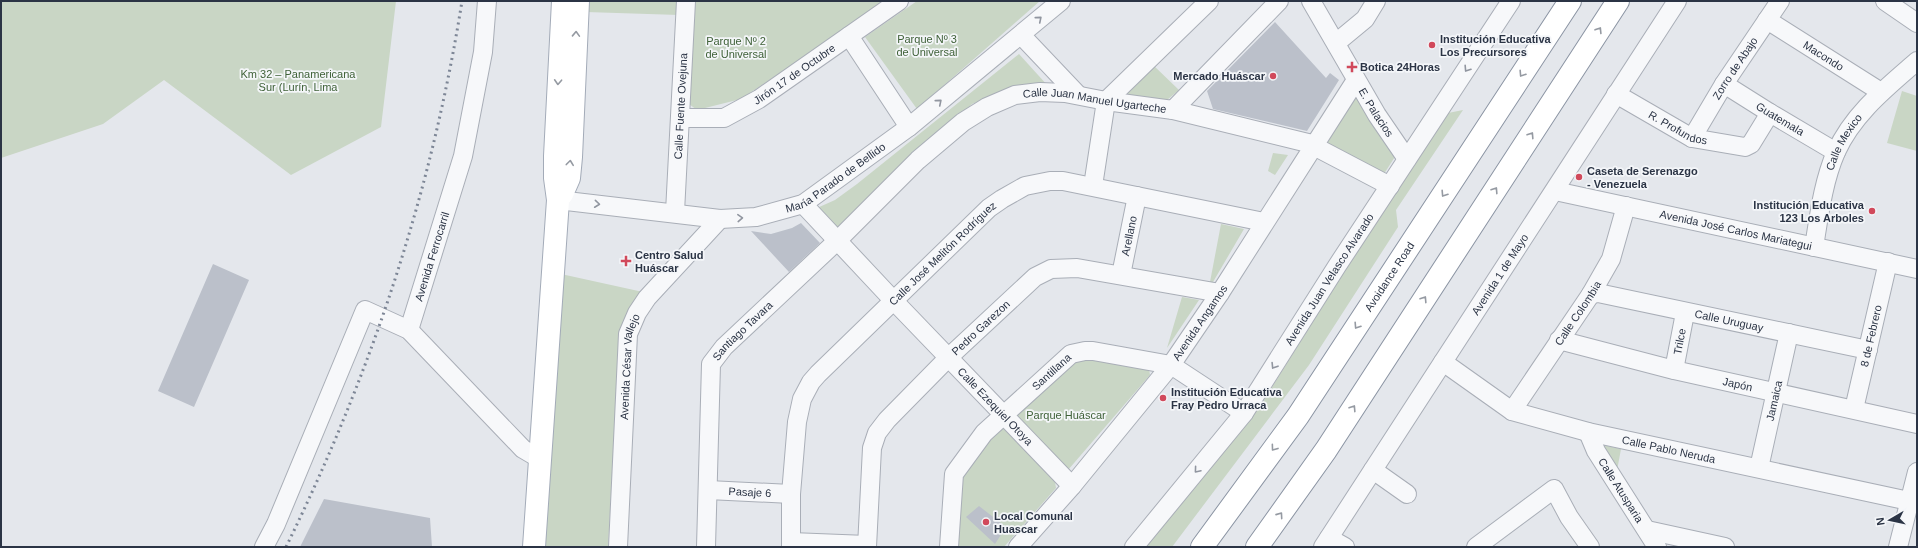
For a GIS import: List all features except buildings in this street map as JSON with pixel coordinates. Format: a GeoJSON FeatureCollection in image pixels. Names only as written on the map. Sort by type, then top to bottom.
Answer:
{"type":"FeatureCollection","features":[{"type":"Feature","properties":{"kind":"main road"},"geometry":{"type":"LineString","coordinates":[[534,547],[558,200],[555,178],[555,156],[563,1]]}},
{"type":"Feature","properties":{"kind":"main road"},"geometry":{"type":"LineString","coordinates":[[558,200],[565,189],[569,178],[578,1]]}},
{"type":"Feature","properties":{"kind":"main road","name":"Avoidance Road"},"geometry":{"type":"LineString","coordinates":[[1202,547],[1298,416],[1570,1]]}},
{"type":"Feature","properties":{"kind":"main road"},"geometry":{"type":"LineString","coordinates":[[1257,547],[1326,450],[1618,1]]}},
{"type":"Feature","properties":{"kind":"street","name":"Avenida Ferrocarril"},"geometry":{"type":"LineString","coordinates":[[409,330],[463,156],[483,52],[487,1]]}},
{"type":"Feature","properties":{"kind":"street","name":"Calle Fuente Ovejuna"},"geometry":{"type":"LineString","coordinates":[[675,212],[686,1]]}},
{"type":"Feature","properties":{"kind":"street","name":"Jirón 17 de Octubre"},"geometry":{"type":"LineString","coordinates":[[680,118],[724,118],[759,99],[899,1]]}},
{"type":"Feature","properties":{"kind":"street","name":"María Parado de Bellido"},"geometry":{"type":"LineString","coordinates":[[558,200],[675,212],[720,219],[756,217],[804,204],[909,127],[1061,1]]}},
{"type":"Feature","properties":{"kind":"street"},"geometry":{"type":"LineString","coordinates":[[1093,186],[1106,101],[1208,1]]}},
{"type":"Feature","properties":{"kind":"street"},"geometry":{"type":"LineString","coordinates":[[1172,110],[1279,1]]}},
{"type":"Feature","properties":{"kind":"street","name":"E. Palacios"},"geometry":{"type":"LineString","coordinates":[[1311,1],[1356,80],[1407,159]]}},
{"type":"Feature","properties":{"kind":"street"},"geometry":{"type":"LineString","coordinates":[[1336,43],[1364,19],[1376,1]]}},
{"type":"Feature","properties":{"kind":"street","name":"Avenida Juan Velasco Alvarado"},"geometry":{"type":"LineString","coordinates":[[1134,547],[1244,413],[1337,266],[1511,1]]}},
{"type":"Feature","properties":{"kind":"street","name":"Avenida 1 de Mayo"},"geometry":{"type":"LineString","coordinates":[[1326,542],[1677,1]]}},
{"type":"Feature","properties":{"kind":"street","name":"Zorro de Abajo"},"geometry":{"type":"LineString","coordinates":[[1692,138],[1724,84],[1780,1]]}},
{"type":"Feature","properties":{"kind":"street"},"geometry":{"type":"LineString","coordinates":[[1885,1],[1917,23]]}},
{"type":"Feature","properties":{"kind":"street","name":"Macondo"},"geometry":{"type":"LineString","coordinates":[[1767,20],[1881,92]]}},
{"type":"Feature","properties":{"kind":"street"},"geometry":{"type":"LineString","coordinates":[[1021,34],[1078,95]]}},
{"type":"Feature","properties":{"kind":"street"},"geometry":{"type":"LineString","coordinates":[[849,36],[909,127]]}},
{"type":"Feature","properties":{"kind":"street","name":"Calle Mexico"},"geometry":{"type":"LineString","coordinates":[[1814,248],[1824,192],[1836,152],[1859,115],[1881,92],[1917,61]]}},
{"type":"Feature","properties":{"kind":"street","name":"Avenida Angamos"},"geometry":{"type":"LineString","coordinates":[[1018,547],[1072,486],[1171,365],[1220,293],[1356,80]]}},
{"type":"Feature","properties":{"kind":"street","name":"Guatemala"},"geometry":{"type":"LineString","coordinates":[[1724,84],[1836,152]]}},
{"type":"Feature","properties":{"kind":"street","name":"Calle Juan Manuel Ugarteche"},"geometry":{"type":"LineString","coordinates":[[838,240],[918,160],[963,122],[1000,100],[1027,93],[1047,92],[1078,95],[1106,101],[1172,110],[1314,145],[1390,186]]}},
{"type":"Feature","properties":{"kind":"street","name":"R. Profundos"},"geometry":{"type":"LineString","coordinates":[[1616,94],[1692,138],[1745,147],[1751,144],[1770,113]]}},
{"type":"Feature","properties":{"kind":"street","name":"Calle José Melitón Rodríguez"},"geometry":{"type":"LineString","coordinates":[[791,544],[792,494],[799,410],[806,390],[818,374],[989,208],[1013,192],[1037,183],[1063,181],[1264,222]]}},
{"type":"Feature","properties":{"kind":"street","name":"Avenida José Carlos Mariategui"},"geometry":{"type":"LineString","coordinates":[[1555,191],[1917,269]]}},
{"type":"Feature","properties":{"kind":"street","name":"Arellano"},"geometry":{"type":"LineString","coordinates":[[1121,275],[1137,196]]}},
{"type":"Feature","properties":{"kind":"street","name":"Calle Ezequiel Otoya"},"geometry":{"type":"LineString","coordinates":[[804,204],[893,300],[1072,486]]}},
{"type":"Feature","properties":{"kind":"street","name":"Calle Colombia"},"geometry":{"type":"LineString","coordinates":[[1512,411],[1591,294],[1611,259],[1626,206]]}},
{"type":"Feature","properties":{"kind":"street","name":"Avenida César Vallejo"},"geometry":{"type":"LineString","coordinates":[[618,547],[628,334],[637,313],[647,298],[720,219]]}},
{"type":"Feature","properties":{"kind":"street","name":"Santiago Tavara"},"geometry":{"type":"LineString","coordinates":[[706,547],[711,364],[724,347],[838,240]]}},
{"type":"Feature","properties":{"kind":"street","name":"8 de Febrero"},"geometry":{"type":"LineString","coordinates":[[1854,409],[1888,262]]}},
{"type":"Feature","properties":{"kind":"street","name":"Pedro Garezon"},"geometry":{"type":"LineString","coordinates":[[867,546],[872,448],[877,433],[887,420],[949,357],[1026,283],[1042,272],[1066,268],[1121,275],[1220,293]]}},
{"type":"Feature","properties":{"kind":"street","name":"Calle Uruguay"},"geometry":{"type":"LineString","coordinates":[[1591,294],[1598,293],[1685,313],[1868,350]]}},
{"type":"Feature","properties":{"kind":"street"},"geometry":{"type":"LineString","coordinates":[[264,547],[276,524],[365,310],[409,330],[523,449],[540,459]]}},
{"type":"Feature","properties":{"kind":"street","name":"Trilce"},"geometry":{"type":"LineString","coordinates":[[1674,370],[1685,313]]}},
{"type":"Feature","properties":{"kind":"street","name":"Jamaica"},"geometry":{"type":"LineString","coordinates":[[1759,468],[1789,333]]}},
{"type":"Feature","properties":{"kind":"street","name":"Japón"},"geometry":{"type":"LineString","coordinates":[[1559,340],[1674,370],[1917,424]]}},
{"type":"Feature","properties":{"kind":"street","name":"Santillana"},"geometry":{"type":"LineString","coordinates":[[949,547],[954,474],[984,433],[1065,358],[1077,352],[1093,351],[1171,365],[1244,413]]}},
{"type":"Feature","properties":{"kind":"street","name":"Calle Pablo Neruda"},"geometry":{"type":"LineString","coordinates":[[1443,362],[1512,411],[1588,432],[1909,501]]}},
{"type":"Feature","properties":{"kind":"street","name":"Calle Atusparia"},"geometry":{"type":"LineString","coordinates":[[1588,432],[1596,451],[1657,547]]}},
{"type":"Feature","properties":{"kind":"street"},"geometry":{"type":"LineString","coordinates":[[1373,470],[1407,494]]}},
{"type":"Feature","properties":{"kind":"street"},"geometry":{"type":"LineString","coordinates":[[1898,547],[1917,472]]}},
{"type":"Feature","properties":{"kind":"street"},"geometry":{"type":"LineString","coordinates":[[1476,547],[1554,489],[1569,517],[1590,547]]}},
{"type":"Feature","properties":{"kind":"street","name":"Pasaje 6"},"geometry":{"type":"LineString","coordinates":[[708,490],[792,494]]}},
{"type":"Feature","properties":{"kind":"street"},"geometry":{"type":"LineString","coordinates":[[1647,530],[1725,547]]}},
{"type":"Feature","properties":{"kind":"street"},"geometry":{"type":"LineString","coordinates":[[1326,542],[1345,547]]}},
{"type":"Feature","properties":{"kind":"street"},"geometry":{"type":"LineString","coordinates":[[791,544],[867,546]]}},
{"type":"Feature","properties":{"kind":"green space","name":"Km 32 – Panamericana Sur (Lurín, Lima"},"geometry":{"type":"Polygon","coordinates":[[[1,1],[396,1],[381,127],[291,175],[164,80],[103,124],[1,158],[1,1]]]}},
{"type":"Feature","properties":{"kind":"green space"},"geometry":{"type":"Polygon","coordinates":[[[586,1],[680,1],[679,15],[586,12],[586,1]]]}},
{"type":"Feature","properties":{"kind":"green space","name":"Parque Nº 2 de Universal"},"geometry":{"type":"Polygon","coordinates":[[[692,1],[887,1],[741,99],[697,110],[689,104],[692,1]]]}},
{"type":"Feature","properties":{"kind":"green space","name":"Parque Nº 3 de Universal"},"geometry":{"type":"Polygon","coordinates":[[[917,1],[1040,1],[917,109],[865,37],[917,1]]]}},
{"type":"Feature","properties":{"kind":"green space"},"geometry":{"type":"Polygon","coordinates":[[[1019,54],[1048,86],[1015,87],[972,104],[837,229],[817,208],[835,200],[857,184],[1019,54]]]}},
{"type":"Feature","properties":{"kind":"green space"},"geometry":{"type":"Polygon","coordinates":[[[1152,64],[1179,90],[1161,105],[1122,95],[1152,64]]]}},
{"type":"Feature","properties":{"kind":"green space"},"geometry":{"type":"Polygon","coordinates":[[[1902,91],[1917,96],[1917,151],[1887,143],[1902,91]]]}},
{"type":"Feature","properties":{"kind":"green space"},"geometry":{"type":"Polygon","coordinates":[[[1357,96],[1398,152],[1382,177],[1324,145],[1357,96]]]}},
{"type":"Feature","properties":{"kind":"green space"},"geometry":{"type":"Polygon","coordinates":[[[1463,110],[1396,210],[1398,227],[1309,365],[1172,547],[1144,547],[1259,408],[1385,206],[1448,113],[1463,110]]]}},
{"type":"Feature","properties":{"kind":"green space"},"geometry":{"type":"Polygon","coordinates":[[[1273,153],[1288,155],[1275,175],[1268,171],[1273,153]]]}},
{"type":"Feature","properties":{"kind":"green space"},"geometry":{"type":"Polygon","coordinates":[[[1221,224],[1244,229],[1213,282],[1210,282],[1221,224]]]}},
{"type":"Feature","properties":{"kind":"green space"},"geometry":{"type":"Polygon","coordinates":[[[561,274],[643,292],[620,333],[608,547],[541,547],[561,274]]]}},
{"type":"Feature","properties":{"kind":"green space"},"geometry":{"type":"Polygon","coordinates":[[[1182,297],[1199,300],[1167,348],[1182,297]]]}},
{"type":"Feature","properties":{"kind":"green space","name":"Parque Huáscar"},"geometry":{"type":"Polygon","coordinates":[[[1078,357],[1149,369],[1150,375],[1068,470],[1012,414],[1078,357]]]}},
{"type":"Feature","properties":{"kind":"green space"},"geometry":{"type":"Polygon","coordinates":[[[997,429],[1004,429],[1055,482],[1056,488],[1004,547],[954,547],[957,479],[997,429]]]}},
{"type":"Feature","properties":{"kind":"green space"},"geometry":{"type":"Polygon","coordinates":[[[1602,445],[1621,449],[1616,476],[1602,445]]]}},
{"type":"Feature","properties":{"kind":"railway"},"geometry":{"type":"LineString","coordinates":[[286,547],[317,482],[345,415],[395,280],[416,212],[434,142],[462,1]]}},
{"type":"Feature","properties":{"kind":"place","name":"Institución Educativa Los Precursores"},"geometry":{"type":"Point","coordinates":[1432,45]}},
{"type":"Feature","properties":{"kind":"place","name":"Botica 24Horas"},"geometry":{"type":"Point","coordinates":[1352,67]}},
{"type":"Feature","properties":{"kind":"place","name":"Mercado Huáscar"},"geometry":{"type":"Point","coordinates":[1273,76]}},
{"type":"Feature","properties":{"kind":"place","name":"Caseta de Serenazgo - Venezuela"},"geometry":{"type":"Point","coordinates":[1579,177]}},
{"type":"Feature","properties":{"kind":"place","name":"Institución Educativa 123 Los Arboles"},"geometry":{"type":"Point","coordinates":[1872,211]}},
{"type":"Feature","properties":{"kind":"place","name":"Centro Salud Huáscar"},"geometry":{"type":"Point","coordinates":[626,261]}},
{"type":"Feature","properties":{"kind":"place","name":"Institución Educativa Fray Pedro Urraca"},"geometry":{"type":"Point","coordinates":[1163,398]}},
{"type":"Feature","properties":{"kind":"place","name":"Local Comunal Huascar"},"geometry":{"type":"Point","coordinates":[986,522]}}]}
